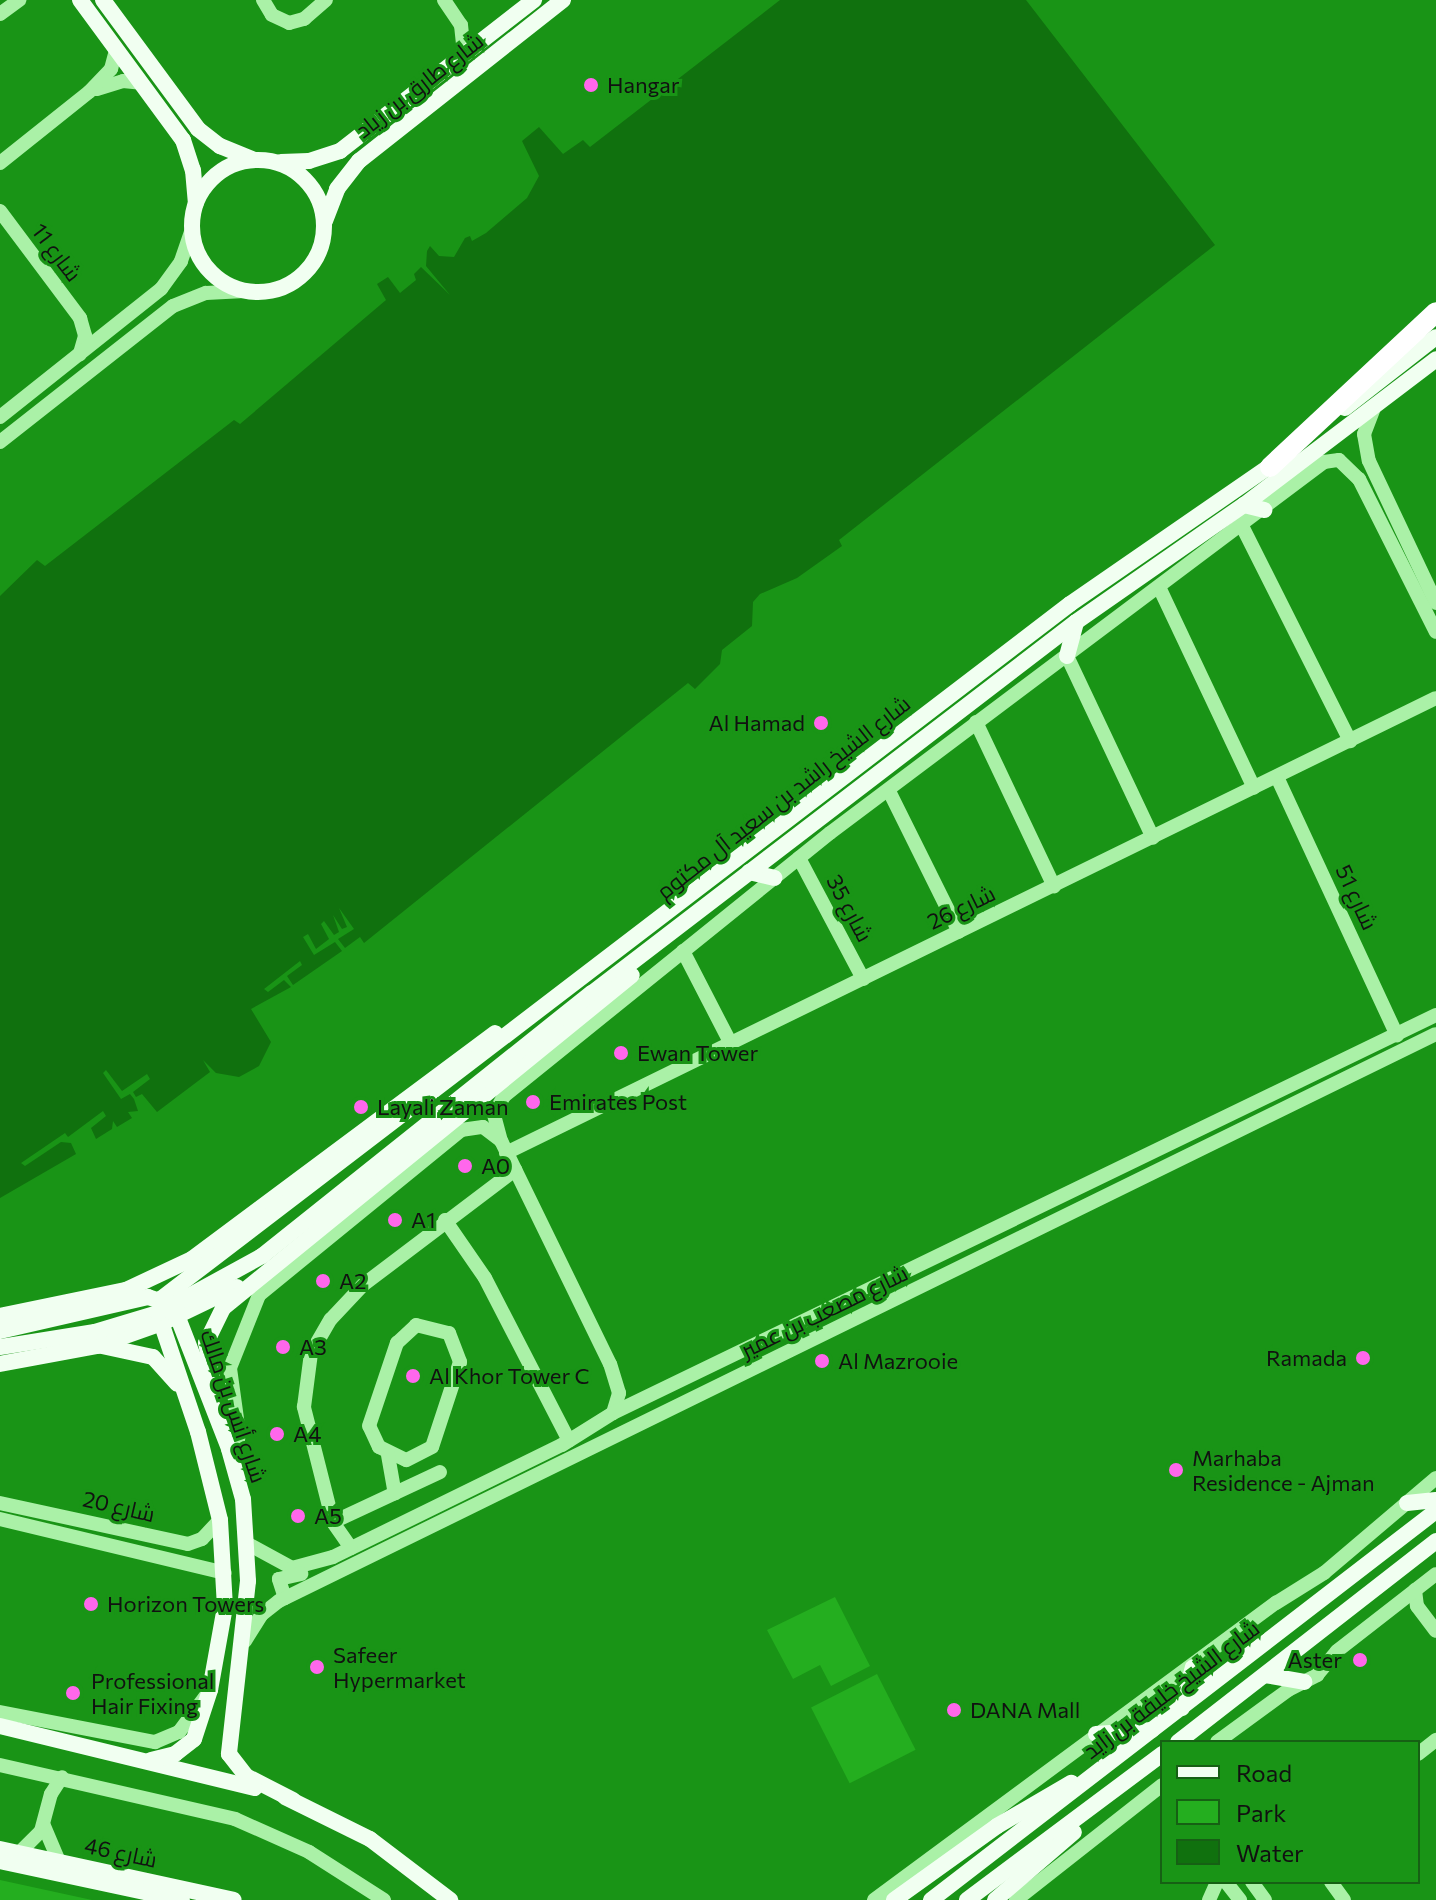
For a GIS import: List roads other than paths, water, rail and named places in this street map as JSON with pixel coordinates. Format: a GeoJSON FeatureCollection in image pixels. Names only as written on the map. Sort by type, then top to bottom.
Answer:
{"type":"FeatureCollection","features":[{"type":"Feature","properties":{"kind":"highway"},"geometry":{"type":"LineString","coordinates":[[1270,467],[1436,312]]}},
{"type":"Feature","properties":{"kind":"main road","name":"شارع طارق بن زياد"},"geometry":{"type":"LineString","coordinates":[[277,162],[309,161],[340,151],[534,0]]}},
{"type":"Feature","properties":{"kind":"main road","name":"شارع طارق بن زياد"},"geometry":{"type":"LineString","coordinates":[[324,222],[337,189],[359,161],[563,0]]}},
{"type":"Feature","properties":{"kind":"main road"},"geometry":{"type":"LineString","coordinates":[[92,2],[198,129],[232,152],[277,162],[310,185],[324,222],[318,255],[295,281],[263,293],[240,291],[206,268],[192,229],[196,203],[193,170],[183,140],[116,50],[92,2]]}},
{"type":"Feature","properties":{"kind":"main road"},"geometry":{"type":"LineString","coordinates":[[196,203],[216,175],[258,160]]}},
{"type":"Feature","properties":{"kind":"main road","name":"شارع الشيخ راشد بن سعيد آل مكتوم"},"geometry":{"type":"LineString","coordinates":[[0,1347],[95,1332],[197,1295],[286,1238],[586,987],[1070,604],[1270,467],[1436,337]]}},
{"type":"Feature","properties":{"kind":"main road","name":"شارع الشيخ راشد بن سعيد آل مكتوم"},"geometry":{"type":"LineString","coordinates":[[0,1331],[162,1298],[586,987],[667,936],[1076,622],[1244,505],[1436,359]]}},
{"type":"Feature","properties":{"kind":"main road"},"geometry":{"type":"LineString","coordinates":[[1244,505],[1264,510]]}},
{"type":"Feature","properties":{"kind":"main road"},"geometry":{"type":"LineString","coordinates":[[1067,656],[1076,622]]}},
{"type":"Feature","properties":{"kind":"main road"},"geometry":{"type":"LineString","coordinates":[[749,872],[774,878]]}},
{"type":"Feature","properties":{"kind":"main road"},"geometry":{"type":"LineString","coordinates":[[215,1412],[218,1396],[207,1363],[208,1333],[216,1315],[256,1277],[639,970],[667,936]]}},
{"type":"Feature","properties":{"kind":"main road"},"geometry":{"type":"LineString","coordinates":[[632,993],[639,970]]}},
{"type":"Feature","properties":{"kind":"main road"},"geometry":{"type":"LineString","coordinates":[[0,1316],[126,1290],[192,1259],[445,1066],[586,987]]}},
{"type":"Feature","properties":{"kind":"main road"},"geometry":{"type":"LineString","coordinates":[[349,1204],[366,1208]]}},
{"type":"Feature","properties":{"kind":"main road"},"geometry":{"type":"LineString","coordinates":[[232,1289],[206,1298],[195,1286],[235,1255],[244,1238]]}},
{"type":"Feature","properties":{"kind":"main road"},"geometry":{"type":"LineString","coordinates":[[0,1364],[97,1346],[162,1323],[256,1277]]}},
{"type":"Feature","properties":{"kind":"main road"},"geometry":{"type":"LineString","coordinates":[[162,1298],[178,1316]]}},
{"type":"Feature","properties":{"kind":"main road"},"geometry":{"type":"LineString","coordinates":[[162,1298],[162,1323]]}},
{"type":"Feature","properties":{"kind":"main road"},"geometry":{"type":"LineString","coordinates":[[68,1353],[130,1328],[124,1313],[96,1312]]}},
{"type":"Feature","properties":{"kind":"main road","name":"شارع أنس بن مالك"},"geometry":{"type":"LineString","coordinates":[[178,1316],[234,1465],[248,1544],[245,1641],[228,1745],[232,1762],[246,1776],[300,1803]]}},
{"type":"Feature","properties":{"kind":"main road","name":"شارع أنس بن مالك"},"geometry":{"type":"LineString","coordinates":[[151,1760],[188,1745],[210,1690],[225,1607],[220,1520],[187,1398],[162,1323]]}},
{"type":"Feature","properties":{"kind":"main road"},"geometry":{"type":"LineString","coordinates":[[97,1346],[153,1357],[187,1398]]}},
{"type":"Feature","properties":{"kind":"main road"},"geometry":{"type":"LineString","coordinates":[[1407,1503],[1436,1500]]}},
{"type":"Feature","properties":{"kind":"main road","name":"شارع الشيخ خليفة بن زايد"},"geometry":{"type":"LineString","coordinates":[[931,1900],[1436,1511]]}},
{"type":"Feature","properties":{"kind":"main road","name":"شارع الشيخ خليفة بن زايد"},"geometry":{"type":"LineString","coordinates":[[1181,1740],[1436,1541]]}},
{"type":"Feature","properties":{"kind":"main road"},"geometry":{"type":"LineString","coordinates":[[225,1607],[230,1640],[245,1641]]}},
{"type":"Feature","properties":{"kind":"main road"},"geometry":{"type":"LineString","coordinates":[[1182,1708],[1193,1667]]}},
{"type":"Feature","properties":{"kind":"main road"},"geometry":{"type":"LineString","coordinates":[[239,1673],[250,1695]]}},
{"type":"Feature","properties":{"kind":"main road"},"geometry":{"type":"LineString","coordinates":[[1265,1675],[1304,1682]]}},
{"type":"Feature","properties":{"kind":"main road"},"geometry":{"type":"LineString","coordinates":[[0,1726],[151,1760],[300,1803],[370,1839],[450,1900]]}},
{"type":"Feature","properties":{"kind":"main road"},"geometry":{"type":"LineString","coordinates":[[1096,1734],[1153,1730]]}},
{"type":"Feature","properties":{"kind":"main road"},"geometry":{"type":"LineString","coordinates":[[967,1900],[1160,1756]]}},
{"type":"Feature","properties":{"kind":"main road"},"geometry":{"type":"LineString","coordinates":[[894,1900],[1022,1810],[1101,1770]]}},
{"type":"Feature","properties":{"kind":"main road"},"geometry":{"type":"LineString","coordinates":[[995,1900],[1111,1793]]}},
{"type":"Feature","properties":{"kind":"main road"},"geometry":{"type":"LineString","coordinates":[[300,1803],[330,1804]]}},
{"type":"Feature","properties":{"kind":"main road","name":"شارع 46"},"geometry":{"type":"LineString","coordinates":[[0,1849],[233,1900]]}},
{"type":"Feature","properties":{"kind":"main road","name":"شارع 46"},"geometry":{"type":"LineString","coordinates":[[0,1861],[182,1900]]}},
{"type":"Feature","properties":{"kind":"street"},"geometry":{"type":"LineString","coordinates":[[0,14],[19,0]]}},
{"type":"Feature","properties":{"kind":"street"},"geometry":{"type":"LineString","coordinates":[[263,0],[289,14],[322,4]]}},
{"type":"Feature","properties":{"kind":"street"},"geometry":{"type":"LineString","coordinates":[[444,0],[470,28],[494,32]]}},
{"type":"Feature","properties":{"kind":"street"},"geometry":{"type":"LineString","coordinates":[[458,18],[464,55]]}},
{"type":"Feature","properties":{"kind":"street"},"geometry":{"type":"LineString","coordinates":[[0,163],[89,92],[111,69],[116,50]]}},
{"type":"Feature","properties":{"kind":"street"},"geometry":{"type":"LineString","coordinates":[[89,92],[123,81],[141,83]]}},
{"type":"Feature","properties":{"kind":"street","name":"شارع 11"},"geometry":{"type":"LineString","coordinates":[[0,211],[80,318]]}},
{"type":"Feature","properties":{"kind":"street"},"geometry":{"type":"LineString","coordinates":[[0,417],[114,327],[172,276],[192,229]]}},
{"type":"Feature","properties":{"kind":"street"},"geometry":{"type":"LineString","coordinates":[[0,442],[173,306],[206,293],[240,291]]}},
{"type":"Feature","properties":{"kind":"street"},"geometry":{"type":"LineString","coordinates":[[80,318],[96,327],[114,327]]}},
{"type":"Feature","properties":{"kind":"street"},"geometry":{"type":"LineString","coordinates":[[80,318],[85,336],[80,354]]}},
{"type":"Feature","properties":{"kind":"street"},"geometry":{"type":"LineString","coordinates":[[1417,374],[1436,374]]}},
{"type":"Feature","properties":{"kind":"street"},"geometry":{"type":"LineString","coordinates":[[1374,408],[1364,434],[1369,461],[1436,603]]}},
{"type":"Feature","properties":{"kind":"street"},"geometry":{"type":"LineString","coordinates":[[1352,470],[1355,454],[1369,461]]}},
{"type":"Feature","properties":{"kind":"street"},"geometry":{"type":"LineString","coordinates":[[647,1397],[623,1384],[610,1364],[504,1147],[494,1119],[500,1100],[799,858],[1324,462],[1339,460],[1352,470],[1436,632]]}},
{"type":"Feature","properties":{"kind":"street"},"geometry":{"type":"LineString","coordinates":[[1242,526],[1350,741]]}},
{"type":"Feature","properties":{"kind":"street"},"geometry":{"type":"LineString","coordinates":[[1159,587],[1163,605],[1254,788]]}},
{"type":"Feature","properties":{"kind":"street"},"geometry":{"type":"LineString","coordinates":[[1067,656],[1153,838]]}},
{"type":"Feature","properties":{"kind":"street","name":"شارع 26"},"geometry":{"type":"LineString","coordinates":[[504,1147],[731,1044],[1435,700]]}},
{"type":"Feature","properties":{"kind":"street"},"geometry":{"type":"LineString","coordinates":[[976,722],[1054,886]]}},
{"type":"Feature","properties":{"kind":"street","name":"شارع 51"},"geometry":{"type":"LineString","coordinates":[[1277,777],[1397,1035]]}},
{"type":"Feature","properties":{"kind":"street"},"geometry":{"type":"LineString","coordinates":[[889,791],[959,932]]}},
{"type":"Feature","properties":{"kind":"street","name":"شارع 35"},"geometry":{"type":"LineString","coordinates":[[799,858],[863,979]]}},
{"type":"Feature","properties":{"kind":"street"},"geometry":{"type":"LineString","coordinates":[[683,951],[731,1044]]}},
{"type":"Feature","properties":{"kind":"street","name":"شارع مصعب بن عمير"},"geometry":{"type":"LineString","coordinates":[[248,1544],[285,1567],[314,1565],[333,1557],[566,1443],[613,1413],[1436,1015]]}},
{"type":"Feature","properties":{"kind":"street","name":"شارع مصعب بن عمير"},"geometry":{"type":"LineString","coordinates":[[245,1641],[261,1615],[285,1598],[351,1571],[1436,1034]]}},
{"type":"Feature","properties":{"kind":"street"},"geometry":{"type":"LineString","coordinates":[[234,1465],[239,1433],[230,1368],[250,1309],[272,1283],[461,1130],[483,1127],[504,1147]]}},
{"type":"Feature","properties":{"kind":"street"},"geometry":{"type":"LineString","coordinates":[[333,1557],[333,1522],[304,1407],[311,1353],[351,1296],[471,1200],[482,1186],[498,1181],[515,1170]]}},
{"type":"Feature","properties":{"kind":"street"},"geometry":{"type":"LineString","coordinates":[[445,1220],[485,1278],[566,1443]]}},
{"type":"Feature","properties":{"kind":"street"},"geometry":{"type":"LineString","coordinates":[[388,1455],[411,1460],[432,1447],[460,1362],[456,1343],[443,1330],[416,1325],[397,1343],[369,1426],[375,1443],[388,1455],[395,1493]]}},
{"type":"Feature","properties":{"kind":"street"},"geometry":{"type":"LineString","coordinates":[[610,1364],[619,1393],[613,1413]]}},
{"type":"Feature","properties":{"kind":"street"},"geometry":{"type":"LineString","coordinates":[[333,1522],[440,1472]]}},
{"type":"Feature","properties":{"kind":"street"},"geometry":{"type":"LineString","coordinates":[[874,1900],[1276,1603],[1324,1573],[1436,1478]]}},
{"type":"Feature","properties":{"kind":"street","name":"شارع 20"},"geometry":{"type":"LineString","coordinates":[[0,1503],[173,1541],[197,1542],[220,1520]]}},
{"type":"Feature","properties":{"kind":"street","name":"شارع 20"},"geometry":{"type":"LineString","coordinates":[[0,1519],[167,1556],[225,1573]]}},
{"type":"Feature","properties":{"kind":"street"},"geometry":{"type":"LineString","coordinates":[[333,1522],[351,1548]]}},
{"type":"Feature","properties":{"kind":"street"},"geometry":{"type":"LineString","coordinates":[[167,1556],[173,1541]]}},
{"type":"Feature","properties":{"kind":"street"},"geometry":{"type":"LineString","coordinates":[[285,1598],[279,1579],[314,1565]]}},
{"type":"Feature","properties":{"kind":"street"},"geometry":{"type":"LineString","coordinates":[[1220,1740],[1304,1682],[1436,1574]]}},
{"type":"Feature","properties":{"kind":"street"},"geometry":{"type":"LineString","coordinates":[[1415,1590],[1417,1606],[1436,1631]]}},
{"type":"Feature","properties":{"kind":"street"},"geometry":{"type":"LineString","coordinates":[[0,1712],[155,1742],[179,1732],[210,1690]]}},
{"type":"Feature","properties":{"kind":"street"},"geometry":{"type":"LineString","coordinates":[[1420,1752],[1436,1740]]}},
{"type":"Feature","properties":{"kind":"street"},"geometry":{"type":"LineString","coordinates":[[0,1765],[62,1777],[248,1824],[309,1852],[384,1900]]}},
{"type":"Feature","properties":{"kind":"street"},"geometry":{"type":"LineString","coordinates":[[45,1774],[51,1794]]}},
{"type":"Feature","properties":{"kind":"street"},"geometry":{"type":"LineString","coordinates":[[19,1853],[44,1826],[51,1794],[62,1777]]}},
{"type":"Feature","properties":{"kind":"street"},"geometry":{"type":"LineString","coordinates":[[1016,1900],[1156,1798]]}},
{"type":"Feature","properties":{"kind":"street"},"geometry":{"type":"LineString","coordinates":[[44,1826],[59,1862]]}},
{"type":"Feature","properties":{"kind":"street"},"geometry":{"type":"LineString","coordinates":[[1228,1884],[1240,1900]]}},
{"type":"Feature","properties":{"kind":"water"},"geometry":{"type":"Polygon","coordinates":[[[780,0],[1026,0],[1215,245],[839,540],[842,546],[797,578],[760,594],[753,602],[752,626],[722,650],[720,664],[695,689],[688,683],[364,943],[360,937],[345,948],[338,939],[354,929],[339,908],[347,927],[342,929],[333,915],[339,932],[334,935],[324,921],[321,924],[329,939],[316,949],[308,934],[303,937],[314,955],[335,942],[342,951],[293,985],[287,976],[302,965],[300,961],[264,989],[268,992],[284,980],[291,987],[251,1009],[271,1042],[259,1066],[239,1077],[216,1073],[203,1060],[210,1072],[157,1112],[142,1094],[136,1097],[133,1092],[150,1079],[147,1074],[122,1091],[106,1070],[103,1073],[121,1099],[130,1094],[138,1111],[128,1112],[132,1118],[117,1127],[113,1121],[112,1129],[96,1139],[91,1128],[106,1116],[103,1111],[68,1137],[65,1133],[21,1163],[25,1166],[61,1142],[71,1143],[76,1154],[0,1198],[0,596],[37,560],[45,566],[234,420],[240,424],[386,300],[377,284],[388,277],[400,293],[416,280],[414,274],[421,267],[450,295],[426,266],[427,251],[430,246],[439,256],[454,257],[465,238],[470,236],[472,241],[486,233],[527,198],[539,176],[522,141],[539,127],[563,154],[583,140],[590,147],[780,0]]]}},
{"type":"Feature","properties":{"kind":"place","name":"Hangar"},"geometry":{"type":"Point","coordinates":[591,85]}},
{"type":"Feature","properties":{"kind":"place","name":"Al Hamad"},"geometry":{"type":"Point","coordinates":[821,723]}},
{"type":"Feature","properties":{"kind":"place","name":"Ewan Tower"},"geometry":{"type":"Point","coordinates":[621,1053]}},
{"type":"Feature","properties":{"kind":"place","name":"Emirates Post"},"geometry":{"type":"Point","coordinates":[533,1102]}},
{"type":"Feature","properties":{"kind":"place","name":"Layali Zaman"},"geometry":{"type":"Point","coordinates":[361,1107]}},
{"type":"Feature","properties":{"kind":"place","name":"A0"},"geometry":{"type":"Point","coordinates":[465,1166]}},
{"type":"Feature","properties":{"kind":"place","name":"A1"},"geometry":{"type":"Point","coordinates":[395,1220]}},
{"type":"Feature","properties":{"kind":"place","name":"A2"},"geometry":{"type":"Point","coordinates":[323,1281]}},
{"type":"Feature","properties":{"kind":"place","name":"A3"},"geometry":{"type":"Point","coordinates":[283,1347]}},
{"type":"Feature","properties":{"kind":"place","name":"Ramada"},"geometry":{"type":"Point","coordinates":[1363,1358]}},
{"type":"Feature","properties":{"kind":"place","name":"Al Mazrooie"},"geometry":{"type":"Point","coordinates":[822,1361]}},
{"type":"Feature","properties":{"kind":"place","name":"Al Khor Tower C"},"geometry":{"type":"Point","coordinates":[413,1376]}},
{"type":"Feature","properties":{"kind":"place","name":"A4"},"geometry":{"type":"Point","coordinates":[277,1434]}},
{"type":"Feature","properties":{"kind":"place","name":"Marhaba Residence - Ajman"},"geometry":{"type":"Point","coordinates":[1176,1470]}},
{"type":"Feature","properties":{"kind":"place","name":"A5"},"geometry":{"type":"Point","coordinates":[298,1516]}},
{"type":"Feature","properties":{"kind":"place","name":"Horizon Towers"},"geometry":{"type":"Point","coordinates":[91,1604]}},
{"type":"Feature","properties":{"kind":"place","name":"Aster"},"geometry":{"type":"Point","coordinates":[1360,1660]}},
{"type":"Feature","properties":{"kind":"place","name":"Safeer Hypermarket"},"geometry":{"type":"Point","coordinates":[317,1667]}},
{"type":"Feature","properties":{"kind":"place","name":"Professional Hair Fixing"},"geometry":{"type":"Point","coordinates":[73,1693]}},
{"type":"Feature","properties":{"kind":"place","name":"DANA Mall"},"geometry":{"type":"Point","coordinates":[954,1710]}}]}
